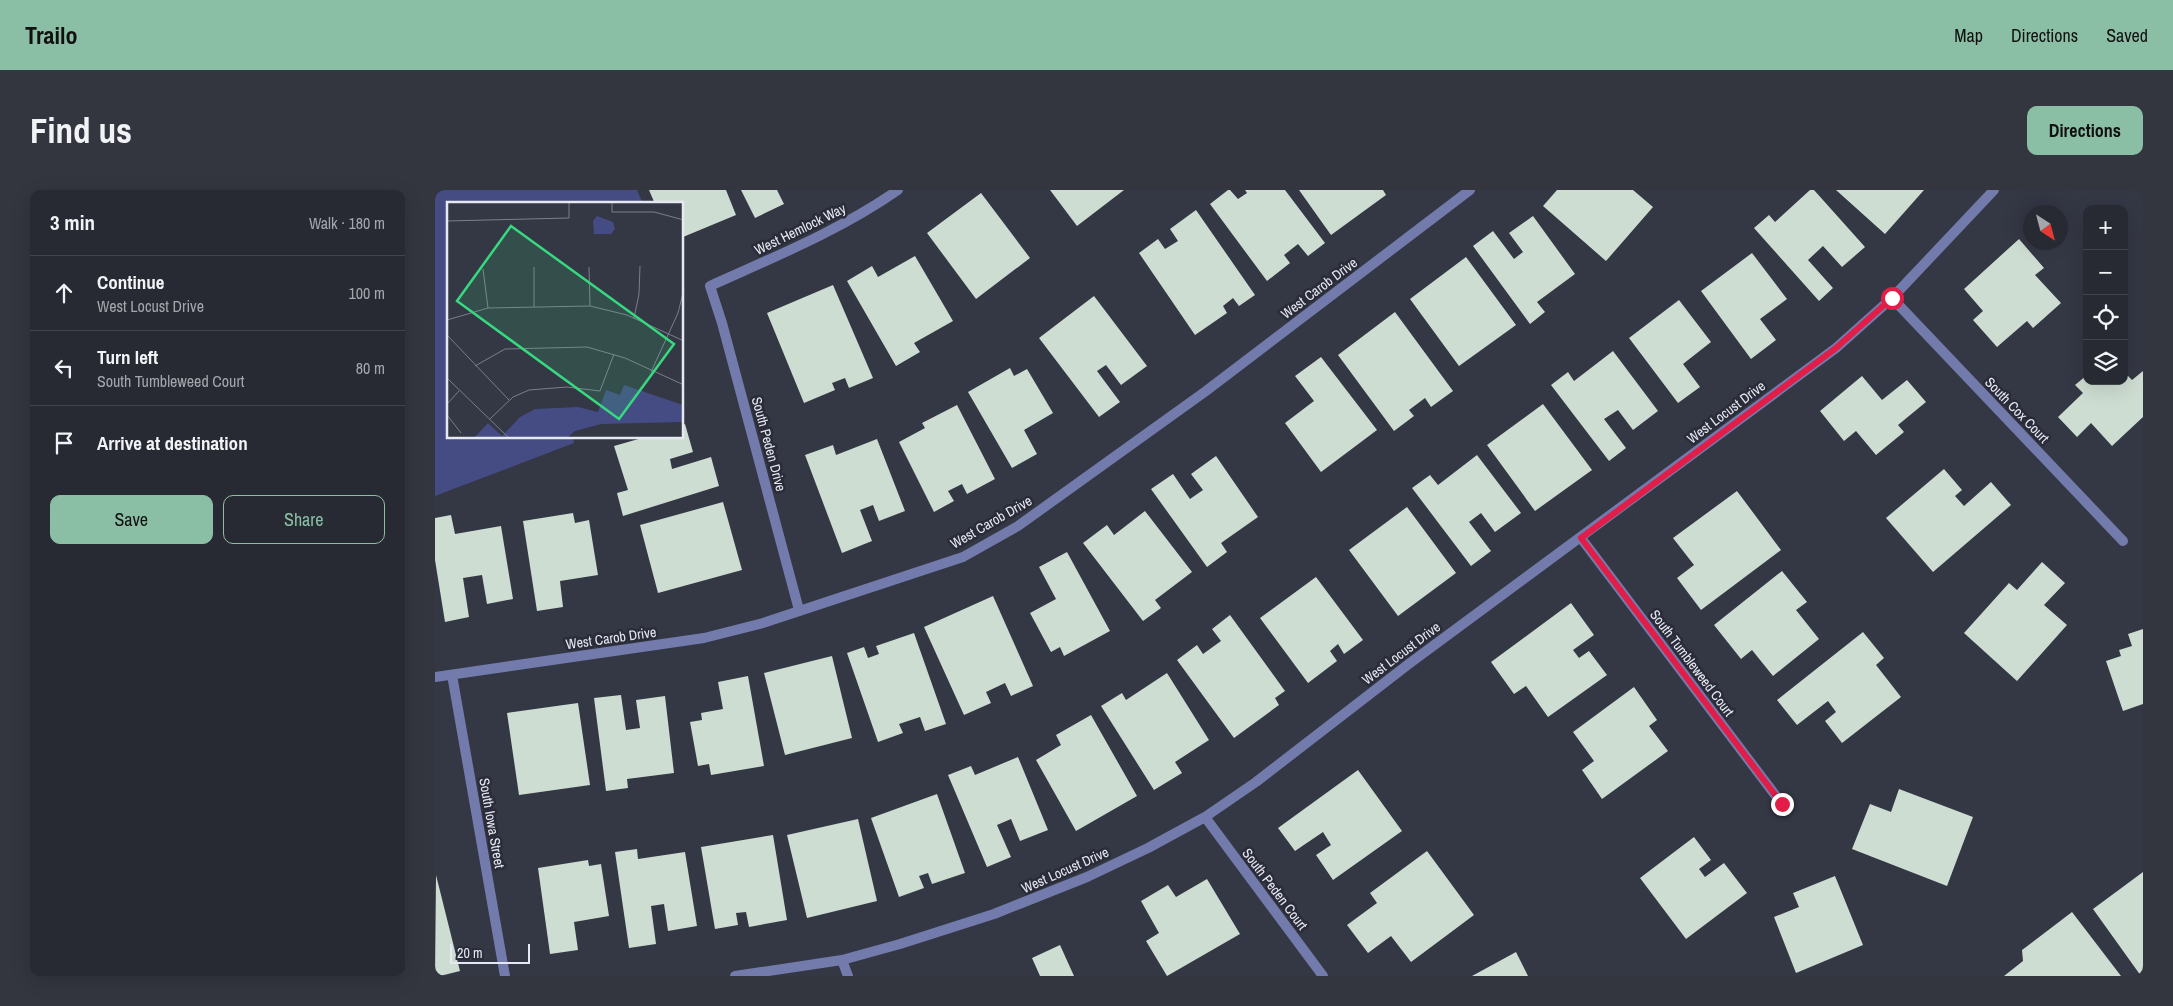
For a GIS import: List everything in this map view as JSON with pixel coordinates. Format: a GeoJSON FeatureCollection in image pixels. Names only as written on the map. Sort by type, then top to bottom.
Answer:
{"type":"FeatureCollection","features":[{"type":"Feature","properties":{"kind":"street","name":"West Hemlock Way"},"geometry":{"type":"LineString","coordinates":[[711,286],[848,221],[899,190]]}},
{"type":"Feature","properties":{"kind":"street","name":"West Carob Drive"},"geometry":{"type":"LineString","coordinates":[[435,677],[704,638],[763,623],[963,557],[1018,526],[1206,391],[1471,190]]}},
{"type":"Feature","properties":{"kind":"street","name":"West Locust Drive"},"geometry":{"type":"LineString","coordinates":[[735,976],[842,960],[900,944],[1027,902],[1148,848],[1205,817],[1256,782],[1410,663],[1836,348],[1892,298],[1994,190]]}},
{"type":"Feature","properties":{"kind":"street","name":"South Peden Drive"},"geometry":{"type":"LineString","coordinates":[[711,286],[799,610]]}},
{"type":"Feature","properties":{"kind":"street","name":"South Cox Court"},"geometry":{"type":"LineString","coordinates":[[1892,298],[2123,540]]}},
{"type":"Feature","properties":{"kind":"street","name":"South Tumbleweed Court"},"geometry":{"type":"LineString","coordinates":[[1581,538],[1782,804]]}},
{"type":"Feature","properties":{"kind":"street","name":"South Iowa Street"},"geometry":{"type":"LineString","coordinates":[[452,675],[505,976]]}},
{"type":"Feature","properties":{"kind":"street","name":"South Peden Court"},"geometry":{"type":"LineString","coordinates":[[1205,817],[1323,976]]}},
{"type":"Feature","properties":{"kind":"street"},"geometry":{"type":"LineString","coordinates":[[842,960],[848,976]]}},
{"type":"Feature","properties":{"kind":"shaded area"},"geometry":{"type":"Polygon","coordinates":[[[435,190],[637,190],[642,202],[447,202],[447,439],[573,439],[574,443],[435,496],[435,190]]]}},
{"type":"Feature","properties":{"kind":"building"},"geometry":{"type":"Polygon","coordinates":[[[649,190],[726,190],[736,215],[684,237],[684,202],[654,202],[649,190]]]}},
{"type":"Feature","properties":{"kind":"building"},"geometry":{"type":"Polygon","coordinates":[[[741,190],[777,190],[784,204],[755,218],[741,190]]]}},
{"type":"Feature","properties":{"kind":"building"},"geometry":{"type":"Polygon","coordinates":[[[1050,190],[1124,190],[1077,226],[1050,190]]]}},
{"type":"Feature","properties":{"kind":"building"},"geometry":{"type":"Polygon","coordinates":[[[1228,190],[1238,199],[1247,193],[1245,190],[1285,190],[1325,243],[1308,256],[1298,244],[1284,255],[1290,263],[1267,281],[1210,204],[1228,190]]]}},
{"type":"Feature","properties":{"kind":"building"},"geometry":{"type":"Polygon","coordinates":[[[1299,190],[1383,190],[1386,195],[1331,235],[1299,190]]]}},
{"type":"Feature","properties":{"kind":"building"},"geometry":{"type":"Polygon","coordinates":[[[1557,190],[1633,190],[1653,207],[1606,261],[1543,206],[1557,190]]]}},
{"type":"Feature","properties":{"kind":"building"},"geometry":{"type":"Polygon","coordinates":[[[1810,190],[1814,190],[1865,247],[1842,267],[1823,246],[1808,260],[1833,288],[1819,301],[1754,228],[1769,215],[1775,222],[1810,190]]]}},
{"type":"Feature","properties":{"kind":"building"},"geometry":{"type":"Polygon","coordinates":[[[1836,190],[1924,190],[1885,234],[1836,190]]]}},
{"type":"Feature","properties":{"kind":"building"},"geometry":{"type":"Polygon","coordinates":[[[981,193],[1030,258],[976,299],[927,233],[981,193]]]}},
{"type":"Feature","properties":{"kind":"building"},"geometry":{"type":"Polygon","coordinates":[[[1196,210],[1255,295],[1239,306],[1233,298],[1223,306],[1227,313],[1195,335],[1139,253],[1158,239],[1165,249],[1178,241],[1170,229],[1196,210]]]}},
{"type":"Feature","properties":{"kind":"building"},"geometry":{"type":"Polygon","coordinates":[[[1533,216],[1575,274],[1537,302],[1545,312],[1530,324],[1473,246],[1493,231],[1514,259],[1523,252],[1509,233],[1533,216]]]}},
{"type":"Feature","properties":{"kind":"building"},"geometry":{"type":"Polygon","coordinates":[[[2019,239],[2023,244],[2023,250],[2028,250],[2044,268],[2035,275],[2061,303],[2033,328],[2027,321],[1997,347],[1973,320],[1983,311],[1964,289],[2019,239]]]}},
{"type":"Feature","properties":{"kind":"building"},"geometry":{"type":"Polygon","coordinates":[[[1752,253],[1787,299],[1760,319],[1776,340],[1751,359],[1701,291],[1752,253]]]}},
{"type":"Feature","properties":{"kind":"building"},"geometry":{"type":"Polygon","coordinates":[[[915,256],[953,321],[914,343],[920,352],[896,366],[847,281],[872,266],[878,277],[915,256]]]}},
{"type":"Feature","properties":{"kind":"building"},"geometry":{"type":"Polygon","coordinates":[[[1466,257],[1516,325],[1459,366],[1410,299],[1466,257]]]}},
{"type":"Feature","properties":{"kind":"building"},"geometry":{"type":"Polygon","coordinates":[[[833,285],[873,378],[849,388],[845,378],[832,383],[835,390],[804,403],[767,313],[833,285]]]}},
{"type":"Feature","properties":{"kind":"building"},"geometry":{"type":"Polygon","coordinates":[[[1094,296],[1147,366],[1121,385],[1106,365],[1097,371],[1120,402],[1099,417],[1039,338],[1094,296]]]}},
{"type":"Feature","properties":{"kind":"building"},"geometry":{"type":"Polygon","coordinates":[[[1679,300],[1711,342],[1683,364],[1700,387],[1678,403],[1629,338],[1679,300]]]}},
{"type":"Feature","properties":{"kind":"building"},"geometry":{"type":"Polygon","coordinates":[[[1395,312],[1453,391],[1431,407],[1425,398],[1409,410],[1414,416],[1394,431],[1338,355],[1395,312]]]}},
{"type":"Feature","properties":{"kind":"building"},"geometry":{"type":"Polygon","coordinates":[[[1613,351],[1658,411],[1633,430],[1618,410],[1604,419],[1626,448],[1609,461],[1551,385],[1568,372],[1574,381],[1613,351]]]}},
{"type":"Feature","properties":{"kind":"building"},"geometry":{"type":"Polygon","coordinates":[[[1321,357],[1377,430],[1321,472],[1285,423],[1314,401],[1295,376],[1321,357]]]}},
{"type":"Feature","properties":{"kind":"building"},"geometry":{"type":"Polygon","coordinates":[[[1010,368],[1014,376],[1027,369],[1053,413],[1024,430],[1037,454],[1012,468],[968,392],[1010,368]]]}},
{"type":"Feature","properties":{"kind":"building"},"geometry":{"type":"Polygon","coordinates":[[[2143,371],[2143,417],[2112,446],[2091,423],[2077,437],[2058,417],[2083,393],[2075,385],[2083,378],[2083,385],[2128,385],[2128,376],[2132,380],[2143,371]]]}},
{"type":"Feature","properties":{"kind":"building"},"geometry":{"type":"Polygon","coordinates":[[[1862,376],[1882,400],[1907,380],[1926,402],[1898,425],[1904,432],[1876,455],[1856,431],[1844,441],[1820,411],[1862,376]]]}},
{"type":"Feature","properties":{"kind":"building"},"geometry":{"type":"Polygon","coordinates":[[[1543,404],[1592,470],[1535,511],[1487,445],[1543,404]]]}},
{"type":"Feature","properties":{"kind":"building"},"geometry":{"type":"Polygon","coordinates":[[[957,405],[995,479],[967,494],[962,484],[948,491],[954,501],[934,512],[899,442],[925,428],[922,423],[957,405]]]}},
{"type":"Feature","properties":{"kind":"building"},"geometry":{"type":"Polygon","coordinates":[[[684,424],[693,452],[670,459],[672,469],[711,457],[719,486],[623,516],[617,493],[628,490],[614,446],[638,439],[684,439],[684,424]]]}},
{"type":"Feature","properties":{"kind":"building"},"geometry":{"type":"Polygon","coordinates":[[[877,439],[905,511],[879,521],[873,505],[860,510],[872,541],[842,553],[805,455],[833,445],[836,455],[877,439]]]}},
{"type":"Feature","properties":{"kind":"building"},"geometry":{"type":"Polygon","coordinates":[[[1477,455],[1521,513],[1495,532],[1481,513],[1469,522],[1491,551],[1471,566],[1412,488],[1430,475],[1438,485],[1477,455]]]}},
{"type":"Feature","properties":{"kind":"building"},"geometry":{"type":"Polygon","coordinates":[[[1216,456],[1258,517],[1221,543],[1227,552],[1207,567],[1151,489],[1173,474],[1190,499],[1203,490],[1191,474],[1216,456]]]}},
{"type":"Feature","properties":{"kind":"building"},"geometry":{"type":"Polygon","coordinates":[[[1944,469],[1962,490],[1955,496],[1964,506],[1991,482],[2011,505],[1933,572],[1886,518],[1944,469]]]}},
{"type":"Feature","properties":{"kind":"building"},"geometry":{"type":"Polygon","coordinates":[[[1737,491],[1781,550],[1701,610],[1677,578],[1694,565],[1673,538],[1737,491]]]}},
{"type":"Feature","properties":{"kind":"building"},"geometry":{"type":"Polygon","coordinates":[[[723,502],[742,570],[658,593],[640,525],[723,502]]]}},
{"type":"Feature","properties":{"kind":"building"},"geometry":{"type":"Polygon","coordinates":[[[1407,507],[1456,573],[1398,616],[1349,550],[1407,507]]]}},
{"type":"Feature","properties":{"kind":"building"},"geometry":{"type":"Polygon","coordinates":[[[1145,511],[1192,572],[1155,600],[1161,608],[1143,621],[1083,543],[1107,525],[1114,535],[1145,511]]]}},
{"type":"Feature","properties":{"kind":"building"},"geometry":{"type":"Polygon","coordinates":[[[573,513],[575,523],[589,520],[598,575],[560,581],[563,607],[537,611],[523,521],[573,513]]]}},
{"type":"Feature","properties":{"kind":"building"},"geometry":{"type":"Polygon","coordinates":[[[451,515],[455,534],[501,526],[513,599],[487,604],[482,575],[463,578],[469,617],[445,622],[435,560],[435,518],[451,515]]]}},
{"type":"Feature","properties":{"kind":"building"},"geometry":{"type":"Polygon","coordinates":[[[1067,552],[1110,631],[1064,656],[1060,647],[1051,652],[1030,613],[1056,599],[1039,567],[1067,552]]]}},
{"type":"Feature","properties":{"kind":"building"},"geometry":{"type":"Polygon","coordinates":[[[2042,562],[2065,583],[2044,605],[2067,625],[2017,681],[1964,633],[2009,583],[2017,590],[2042,562]]]}},
{"type":"Feature","properties":{"kind":"building"},"geometry":{"type":"Polygon","coordinates":[[[1782,571],[1807,602],[1796,610],[1819,639],[1773,676],[1752,650],[1741,659],[1714,625],[1782,571]]]}},
{"type":"Feature","properties":{"kind":"building"},"geometry":{"type":"Polygon","coordinates":[[[1316,577],[1363,640],[1344,654],[1338,644],[1330,651],[1337,661],[1308,683],[1260,618],[1316,577]]]}},
{"type":"Feature","properties":{"kind":"building"},"geometry":{"type":"Polygon","coordinates":[[[993,596],[1033,686],[1011,696],[1005,683],[986,692],[991,703],[964,715],[924,627],[993,596]]]}},
{"type":"Feature","properties":{"kind":"building"},"geometry":{"type":"Polygon","coordinates":[[[1571,603],[1594,635],[1573,650],[1579,658],[1589,651],[1607,675],[1548,717],[1526,686],[1514,694],[1491,662],[1571,603]]]}},
{"type":"Feature","properties":{"kind":"building"},"geometry":{"type":"Polygon","coordinates":[[[1230,615],[1285,691],[1275,698],[1279,705],[1234,738],[1177,660],[1197,645],[1203,654],[1221,641],[1212,629],[1230,615]]]}},
{"type":"Feature","properties":{"kind":"building"},"geometry":{"type":"Polygon","coordinates":[[[2143,629],[2143,704],[2123,711],[2106,661],[2121,656],[2119,650],[2132,646],[2128,634],[2143,629]]]}},
{"type":"Feature","properties":{"kind":"building"},"geometry":{"type":"Polygon","coordinates":[[[1863,632],[1884,658],[1876,665],[1901,697],[1842,743],[1825,721],[1836,712],[1828,701],[1797,725],[1777,700],[1863,632]]]}},
{"type":"Feature","properties":{"kind":"building"},"geometry":{"type":"Polygon","coordinates":[[[914,633],[946,724],[925,731],[920,717],[899,724],[903,733],[878,742],[847,653],[864,647],[868,658],[879,654],[876,646],[914,633]]]}},
{"type":"Feature","properties":{"kind":"building"},"geometry":{"type":"Polygon","coordinates":[[[832,656],[852,738],[785,755],[764,673],[832,656]]]}},
{"type":"Feature","properties":{"kind":"building"},"geometry":{"type":"Polygon","coordinates":[[[1167,673],[1209,740],[1175,762],[1182,773],[1154,790],[1101,706],[1122,693],[1126,700],[1167,673]]]}},
{"type":"Feature","properties":{"kind":"building"},"geometry":{"type":"Polygon","coordinates":[[[748,676],[764,766],[711,775],[709,764],[698,766],[690,722],[702,720],[701,713],[723,709],[718,682],[748,676]]]}},
{"type":"Feature","properties":{"kind":"building"},"geometry":{"type":"Polygon","coordinates":[[[1634,687],[1657,720],[1649,726],[1668,751],[1602,799],[1582,770],[1594,761],[1573,732],[1634,687]]]}},
{"type":"Feature","properties":{"kind":"building"},"geometry":{"type":"Polygon","coordinates":[[[621,695],[626,730],[640,728],[636,700],[665,696],[674,773],[627,779],[628,788],[606,791],[594,698],[621,695]]]}},
{"type":"Feature","properties":{"kind":"building"},"geometry":{"type":"Polygon","coordinates":[[[578,703],[590,785],[519,795],[507,713],[578,703]]]}},
{"type":"Feature","properties":{"kind":"building"},"geometry":{"type":"Polygon","coordinates":[[[1091,715],[1137,796],[1076,831],[1036,760],[1061,745],[1056,735],[1091,715]]]}},
{"type":"Feature","properties":{"kind":"building"},"geometry":{"type":"Polygon","coordinates":[[[1018,757],[1048,830],[1020,841],[1011,819],[997,825],[1011,857],[987,867],[948,775],[971,766],[975,775],[1018,757]]]}},
{"type":"Feature","properties":{"kind":"building"},"geometry":{"type":"Polygon","coordinates":[[[1358,770],[1402,831],[1333,880],[1316,855],[1331,845],[1323,832],[1295,851],[1278,828],[1358,770]]]}},
{"type":"Feature","properties":{"kind":"building"},"geometry":{"type":"Polygon","coordinates":[[[1899,789],[1973,817],[1947,886],[1852,849],[1870,804],[1891,812],[1899,789]]]}},
{"type":"Feature","properties":{"kind":"building"},"geometry":{"type":"Polygon","coordinates":[[[937,794],[965,873],[932,884],[928,873],[919,876],[924,888],[899,897],[871,818],[937,794]]]}},
{"type":"Feature","properties":{"kind":"building"},"geometry":{"type":"Polygon","coordinates":[[[858,819],[877,901],[807,918],[787,835],[858,819]]]}},
{"type":"Feature","properties":{"kind":"building"},"geometry":{"type":"Polygon","coordinates":[[[773,835],[787,920],[749,927],[746,912],[736,913],[738,925],[715,929],[701,847],[773,835]]]}},
{"type":"Feature","properties":{"kind":"building"},"geometry":{"type":"Polygon","coordinates":[[[1694,837],[1711,860],[1699,869],[1705,877],[1724,863],[1747,893],[1686,939],[1640,878],[1694,837]]]}},
{"type":"Feature","properties":{"kind":"building"},"geometry":{"type":"Polygon","coordinates":[[[637,849],[638,859],[685,852],[697,926],[668,931],[664,904],[651,906],[656,944],[629,948],[615,852],[637,849]]]}},
{"type":"Feature","properties":{"kind":"building"},"geometry":{"type":"Polygon","coordinates":[[[1427,851],[1474,915],[1411,962],[1391,936],[1368,953],[1347,925],[1377,903],[1370,893],[1427,851]]]}},
{"type":"Feature","properties":{"kind":"building"},"geometry":{"type":"Polygon","coordinates":[[[588,860],[589,866],[601,864],[609,916],[574,922],[578,950],[550,954],[538,868],[588,860]]]}},
{"type":"Feature","properties":{"kind":"building"},"geometry":{"type":"Polygon","coordinates":[[[2143,872],[2143,976],[2141,976],[2093,909],[2143,872]]]}},
{"type":"Feature","properties":{"kind":"building"},"geometry":{"type":"Polygon","coordinates":[[[436,875],[460,971],[440,976],[435,976],[436,875]]]}},
{"type":"Feature","properties":{"kind":"building"},"geometry":{"type":"Polygon","coordinates":[[[1835,876],[1863,945],[1796,973],[1774,917],[1799,907],[1793,893],[1835,876]]]}},
{"type":"Feature","properties":{"kind":"building"},"geometry":{"type":"Polygon","coordinates":[[[1207,879],[1240,934],[1167,976],[1146,941],[1159,933],[1141,901],[1168,885],[1176,897],[1207,879]]]}},
{"type":"Feature","properties":{"kind":"building"},"geometry":{"type":"Polygon","coordinates":[[[2072,912],[2121,976],[2004,976],[2023,961],[2022,950],[2072,912]]]}},
{"type":"Feature","properties":{"kind":"building"},"geometry":{"type":"Polygon","coordinates":[[[1060,945],[1074,976],[1040,976],[1032,958],[1060,945]]]}},
{"type":"Feature","properties":{"kind":"building"},"geometry":{"type":"Polygon","coordinates":[[[1516,952],[1528,976],[1472,976],[1516,952]]]}},
{"type":"Feature","properties":{"kind":"route"},"geometry":{"type":"LineString","coordinates":[[1782,804],[1581,538],[1836,348],[1892,298]]}}]}
